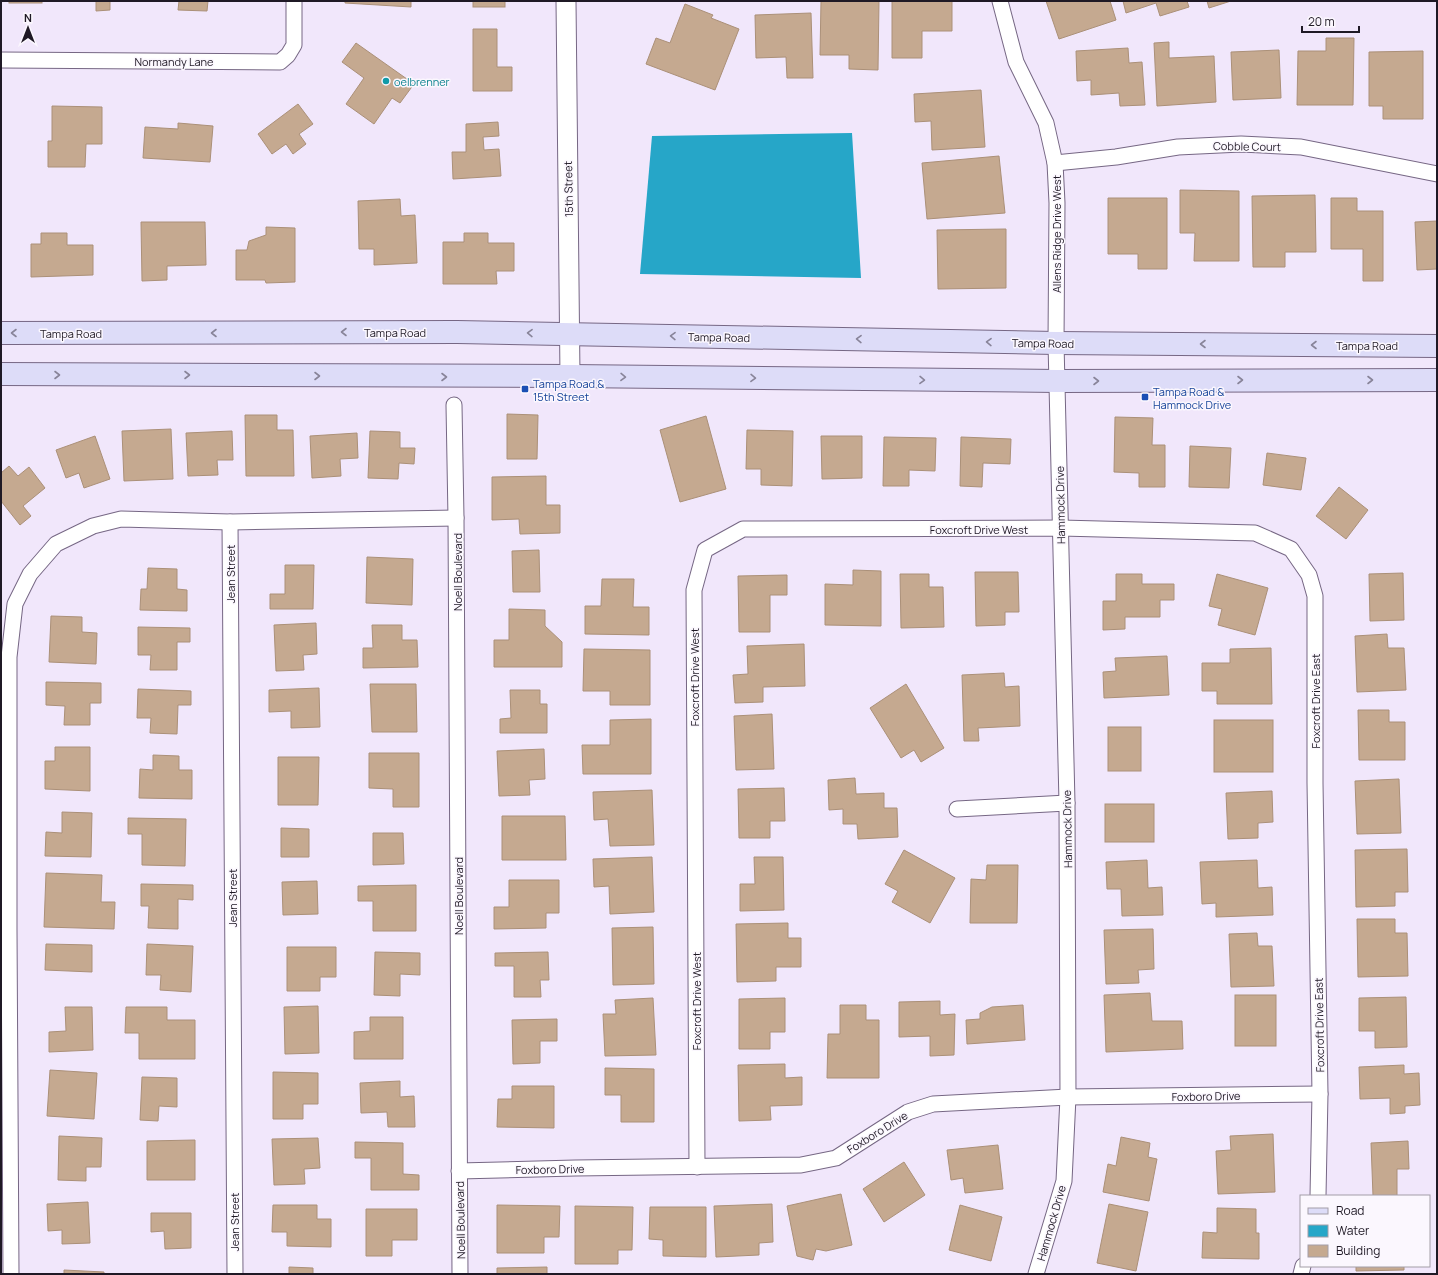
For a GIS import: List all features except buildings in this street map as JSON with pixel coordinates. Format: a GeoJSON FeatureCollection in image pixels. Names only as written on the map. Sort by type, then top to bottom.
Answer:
{"type":"FeatureCollection","features":[{"type":"Feature","properties":{"kind":"main road","name":"Tampa Road"},"geometry":{"type":"LineString","coordinates":[[1,333],[457,332],[1056,343],[1437,346]]}},
{"type":"Feature","properties":{"kind":"main road"},"geometry":{"type":"LineString","coordinates":[[1,374],[457,377],[570,376],[1057,381],[1437,380]]}},
{"type":"Feature","properties":{"kind":"street","name":"Normandy Lane"},"geometry":{"type":"LineString","coordinates":[[1,60],[280,62],[288,55],[294,45],[294,1]]}},
{"type":"Feature","properties":{"kind":"street","name":"15th Street"},"geometry":{"type":"LineString","coordinates":[[566,1],[570,376]]}},
{"type":"Feature","properties":{"kind":"street","name":"Allens Ridge Drive West"},"geometry":{"type":"LineString","coordinates":[[1000,1],[1016,62],[1046,123],[1055,163],[1057,203],[1057,381]]}},
{"type":"Feature","properties":{"kind":"street","name":"Cobble Court"},"geometry":{"type":"LineString","coordinates":[[1055,163],[1116,157],[1178,147],[1240,144],[1302,147],[1437,174]]}},
{"type":"Feature","properties":{"kind":"street","name":"Hammock Drive"},"geometry":{"type":"LineString","coordinates":[[1036,1274],[1064,1181],[1068,1097],[1067,803],[1057,381]]}},
{"type":"Feature","properties":{"kind":"street","name":"Noell Boulevard"},"geometry":{"type":"LineString","coordinates":[[454,405],[456,518],[460,1274]]}},
{"type":"Feature","properties":{"kind":"street","name":"Noell Boulevard"},"geometry":{"type":"LineString","coordinates":[[5,929],[9,657],[15,604],[30,574],[56,544],[93,526],[121,519],[230,522],[456,518]]}},
{"type":"Feature","properties":{"kind":"street","name":"Jean Street"},"geometry":{"type":"LineString","coordinates":[[230,522],[235,1274]]}},
{"type":"Feature","properties":{"kind":"street","name":"Foxcroft Drive East"},"geometry":{"type":"LineString","coordinates":[[1061,528],[1255,533],[1291,548],[1309,575],[1315,596],[1315,783],[1320,1094],[1318,1195]]}},
{"type":"Feature","properties":{"kind":"street","name":"Foxcroft Drive West"},"geometry":{"type":"LineString","coordinates":[[697,1167],[694,590],[705,550],[743,529],[1061,528]]}},
{"type":"Feature","properties":{"kind":"street"},"geometry":{"type":"LineString","coordinates":[[957,809],[1067,803]]}},
{"type":"Feature","properties":{"kind":"street"},"geometry":{"type":"LineString","coordinates":[[5,929],[11,1274]]}},
{"type":"Feature","properties":{"kind":"street","name":"Foxboro Drive"},"geometry":{"type":"LineString","coordinates":[[459,1171],[801,1165],[836,1158],[908,1112],[932,1104],[1068,1097],[1320,1094]]}},
{"type":"Feature","properties":{"kind":"water"},"geometry":{"type":"Polygon","coordinates":[[[852,133],[861,278],[640,274],[652,136],[852,133]]]}},
{"type":"Feature","properties":{"kind":"place","name":"oelbrenner"},"geometry":{"type":"Point","coordinates":[386,81]}},
{"type":"Feature","properties":{"kind":"place","name":"Tampa Road & 15th Street"},"geometry":{"type":"Point","coordinates":[525,389]}},
{"type":"Feature","properties":{"kind":"place","name":"Tampa Road & Hammock Drive"},"geometry":{"type":"Point","coordinates":[1145,397]}}]}
